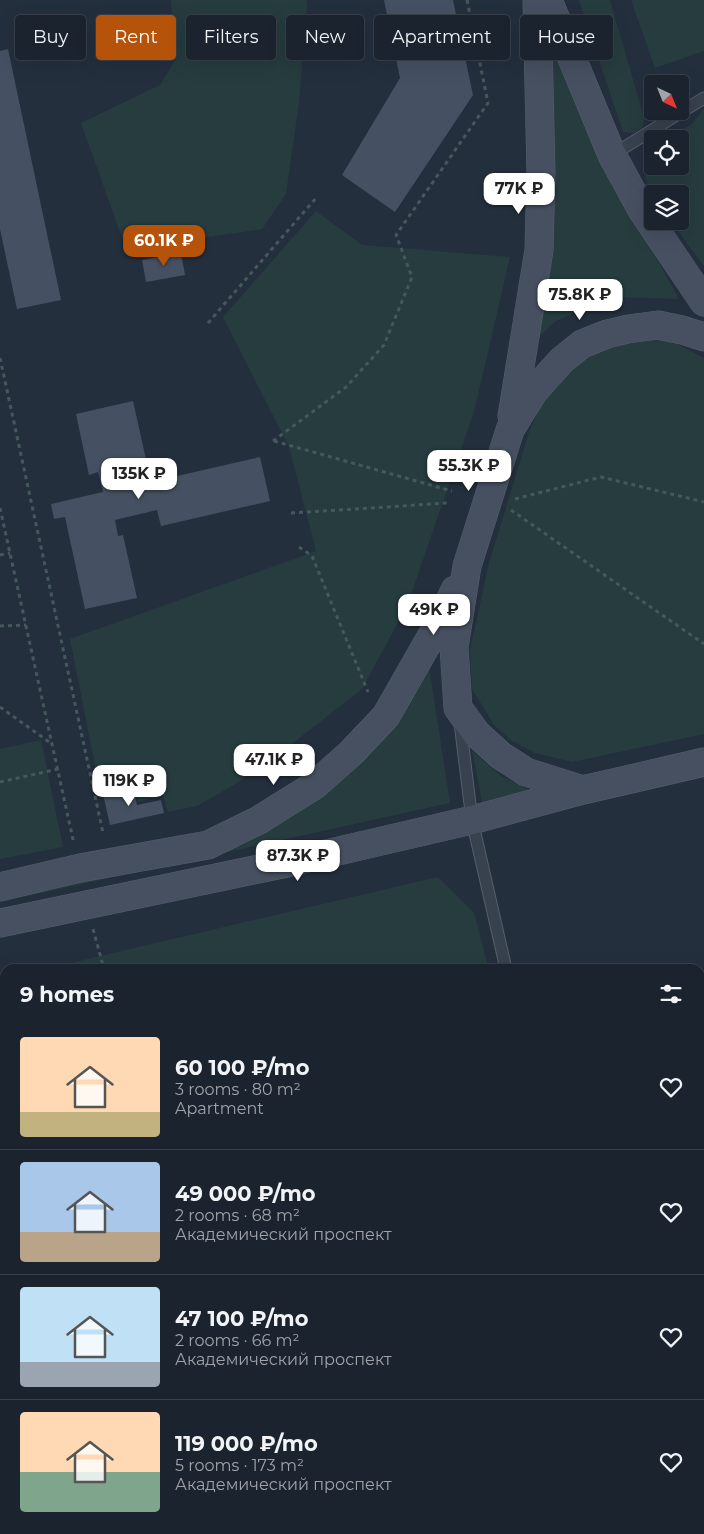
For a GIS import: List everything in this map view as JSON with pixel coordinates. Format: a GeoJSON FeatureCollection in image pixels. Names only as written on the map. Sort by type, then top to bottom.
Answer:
{"type":"FeatureCollection","features":[{"type":"Feature","properties":{"kind":"main road"},"geometry":{"type":"LineString","coordinates":[[537,0],[541,173],[539,250],[510,430],[467,566],[454,647],[458,708],[477,734],[500,755],[526,772],[583,790]]}},
{"type":"Feature","properties":{"kind":"main road"},"geometry":{"type":"LineString","coordinates":[[548,0],[612,155],[642,210],[704,302]]}},
{"type":"Feature","properties":{"kind":"main road"},"geometry":{"type":"LineString","coordinates":[[510,430],[534,390],[562,360],[582,344],[607,334],[628,329],[658,326],[682,330],[704,337]]}},
{"type":"Feature","properties":{"kind":"main road"},"geometry":{"type":"LineString","coordinates":[[0,887],[80,868],[208,844],[259,820],[315,785],[351,753],[386,716],[439,623],[467,566]]}},
{"type":"Feature","properties":{"kind":"main road"},"geometry":{"type":"LineString","coordinates":[[0,924],[287,863],[472,820],[583,790],[704,762]]}},
{"type":"Feature","properties":{"kind":"lane"},"geometry":{"type":"LineString","coordinates":[[612,155],[704,98]]}},
{"type":"Feature","properties":{"kind":"lane"},"geometry":{"type":"LineString","coordinates":[[458,708],[472,820],[505,964]]}},
{"type":"Feature","properties":{"kind":"path"},"geometry":{"type":"LineString","coordinates":[[452,492],[273,441],[346,387],[384,345],[412,277],[396,235],[488,103],[468,0]]}},
{"type":"Feature","properties":{"kind":"path"},"geometry":{"type":"LineString","coordinates":[[208,323],[316,198]]}},
{"type":"Feature","properties":{"kind":"path"},"geometry":{"type":"LineString","coordinates":[[0,358],[103,833]]}},
{"type":"Feature","properties":{"kind":"path"},"geometry":{"type":"LineString","coordinates":[[509,500],[601,478],[704,502]]}},
{"type":"Feature","properties":{"kind":"path"},"geometry":{"type":"LineString","coordinates":[[291,513],[448,503]]}},
{"type":"Feature","properties":{"kind":"path"},"geometry":{"type":"LineString","coordinates":[[0,508],[58,769],[0,782]]}},
{"type":"Feature","properties":{"kind":"path"},"geometry":{"type":"LineString","coordinates":[[508,508],[704,644]]}},
{"type":"Feature","properties":{"kind":"path"},"geometry":{"type":"LineString","coordinates":[[298,547],[312,556],[368,692]]}},
{"type":"Feature","properties":{"kind":"path"},"geometry":{"type":"LineString","coordinates":[[0,555],[10,553]]}},
{"type":"Feature","properties":{"kind":"path"},"geometry":{"type":"LineString","coordinates":[[0,626],[26,625]]}},
{"type":"Feature","properties":{"kind":"path"},"geometry":{"type":"LineString","coordinates":[[0,707],[52,744]]}},
{"type":"Feature","properties":{"kind":"green space"},"geometry":{"type":"Polygon","coordinates":[[[171,0],[306,0],[306,15],[286,15],[286,60],[303,60],[299,103],[286,194],[262,229],[126,249],[81,123],[160,85],[176,60],[176,15],[172,15],[171,0]]]}},
{"type":"Feature","properties":{"kind":"green space"},"geometry":{"type":"Polygon","coordinates":[[[579,0],[610,0],[644,117],[643,127],[634,133],[623,132],[599,60],[613,60],[613,15],[584,15],[579,0]]]}},
{"type":"Feature","properties":{"kind":"green space"},"geometry":{"type":"Polygon","coordinates":[[[631,0],[704,0],[704,51],[655,68],[631,0]]]}},
{"type":"Feature","properties":{"kind":"green space"},"geometry":{"type":"Polygon","coordinates":[[[548,60],[557,60],[602,160],[679,299],[610,297],[556,321],[527,347],[548,60]]]}},
{"type":"Feature","properties":{"kind":"green space"},"geometry":{"type":"Polygon","coordinates":[[[704,108],[704,266],[678,230],[689,230],[689,185],[649,185],[645,178],[646,175],[689,175],[689,130],[682,130],[693,123],[704,108]]]}},
{"type":"Feature","properties":{"kind":"green space"},"geometry":{"type":"Polygon","coordinates":[[[316,211],[362,245],[510,257],[474,412],[407,606],[362,689],[288,747],[234,785],[197,806],[168,812],[163,796],[138,802],[134,784],[100,791],[70,639],[316,551],[289,447],[223,317],[316,211]]]}},
{"type":"Feature","properties":{"kind":"green space"},"geometry":{"type":"Polygon","coordinates":[[[653,336],[675,343],[704,358],[704,734],[572,762],[535,753],[512,741],[494,725],[472,689],[470,650],[489,563],[529,432],[545,396],[589,352],[653,336]]]}},
{"type":"Feature","properties":{"kind":"green space"},"geometry":{"type":"Polygon","coordinates":[[[427,654],[450,803],[0,902],[0,895],[291,805],[427,654]]]}},
{"type":"Feature","properties":{"kind":"green space"},"geometry":{"type":"Polygon","coordinates":[[[41,740],[63,847],[0,859],[0,749],[41,740]]]}},
{"type":"Feature","properties":{"kind":"green space"},"geometry":{"type":"Polygon","coordinates":[[[472,751],[501,776],[529,790],[482,802],[472,751]]]}},
{"type":"Feature","properties":{"kind":"green space"},"geometry":{"type":"Polygon","coordinates":[[[438,877],[474,913],[488,964],[66,964],[438,877]]]}},
{"type":"Feature","properties":{"kind":"building"},"geometry":{"type":"Polygon","coordinates":[[[384,0],[453,0],[456,15],[387,15],[384,0]]]}},
{"type":"Feature","properties":{"kind":"building"},"geometry":{"type":"Polygon","coordinates":[[[8,49],[61,300],[17,309],[0,229],[0,51],[8,49]]]}},
{"type":"Feature","properties":{"kind":"building"},"geometry":{"type":"Polygon","coordinates":[[[396,60],[466,60],[473,95],[395,212],[342,175],[400,78],[396,60]]]}},
{"type":"Feature","properties":{"kind":"building"},"geometry":{"type":"Polygon","coordinates":[[[181,253],[185,275],[146,282],[142,260],[181,253]]]}},
{"type":"Feature","properties":{"kind":"building"},"geometry":{"type":"Polygon","coordinates":[[[133,401],[151,482],[260,457],[270,501],[161,526],[157,510],[115,520],[118,536],[123,535],[137,598],[85,609],[65,517],[54,519],[51,504],[103,492],[98,472],[89,475],[76,414],[133,401]]]}},
{"type":"Feature","properties":{"kind":"building"},"geometry":{"type":"Polygon","coordinates":[[[133,788],[137,805],[161,800],[164,813],[110,825],[103,794],[133,788]]]}}]}
